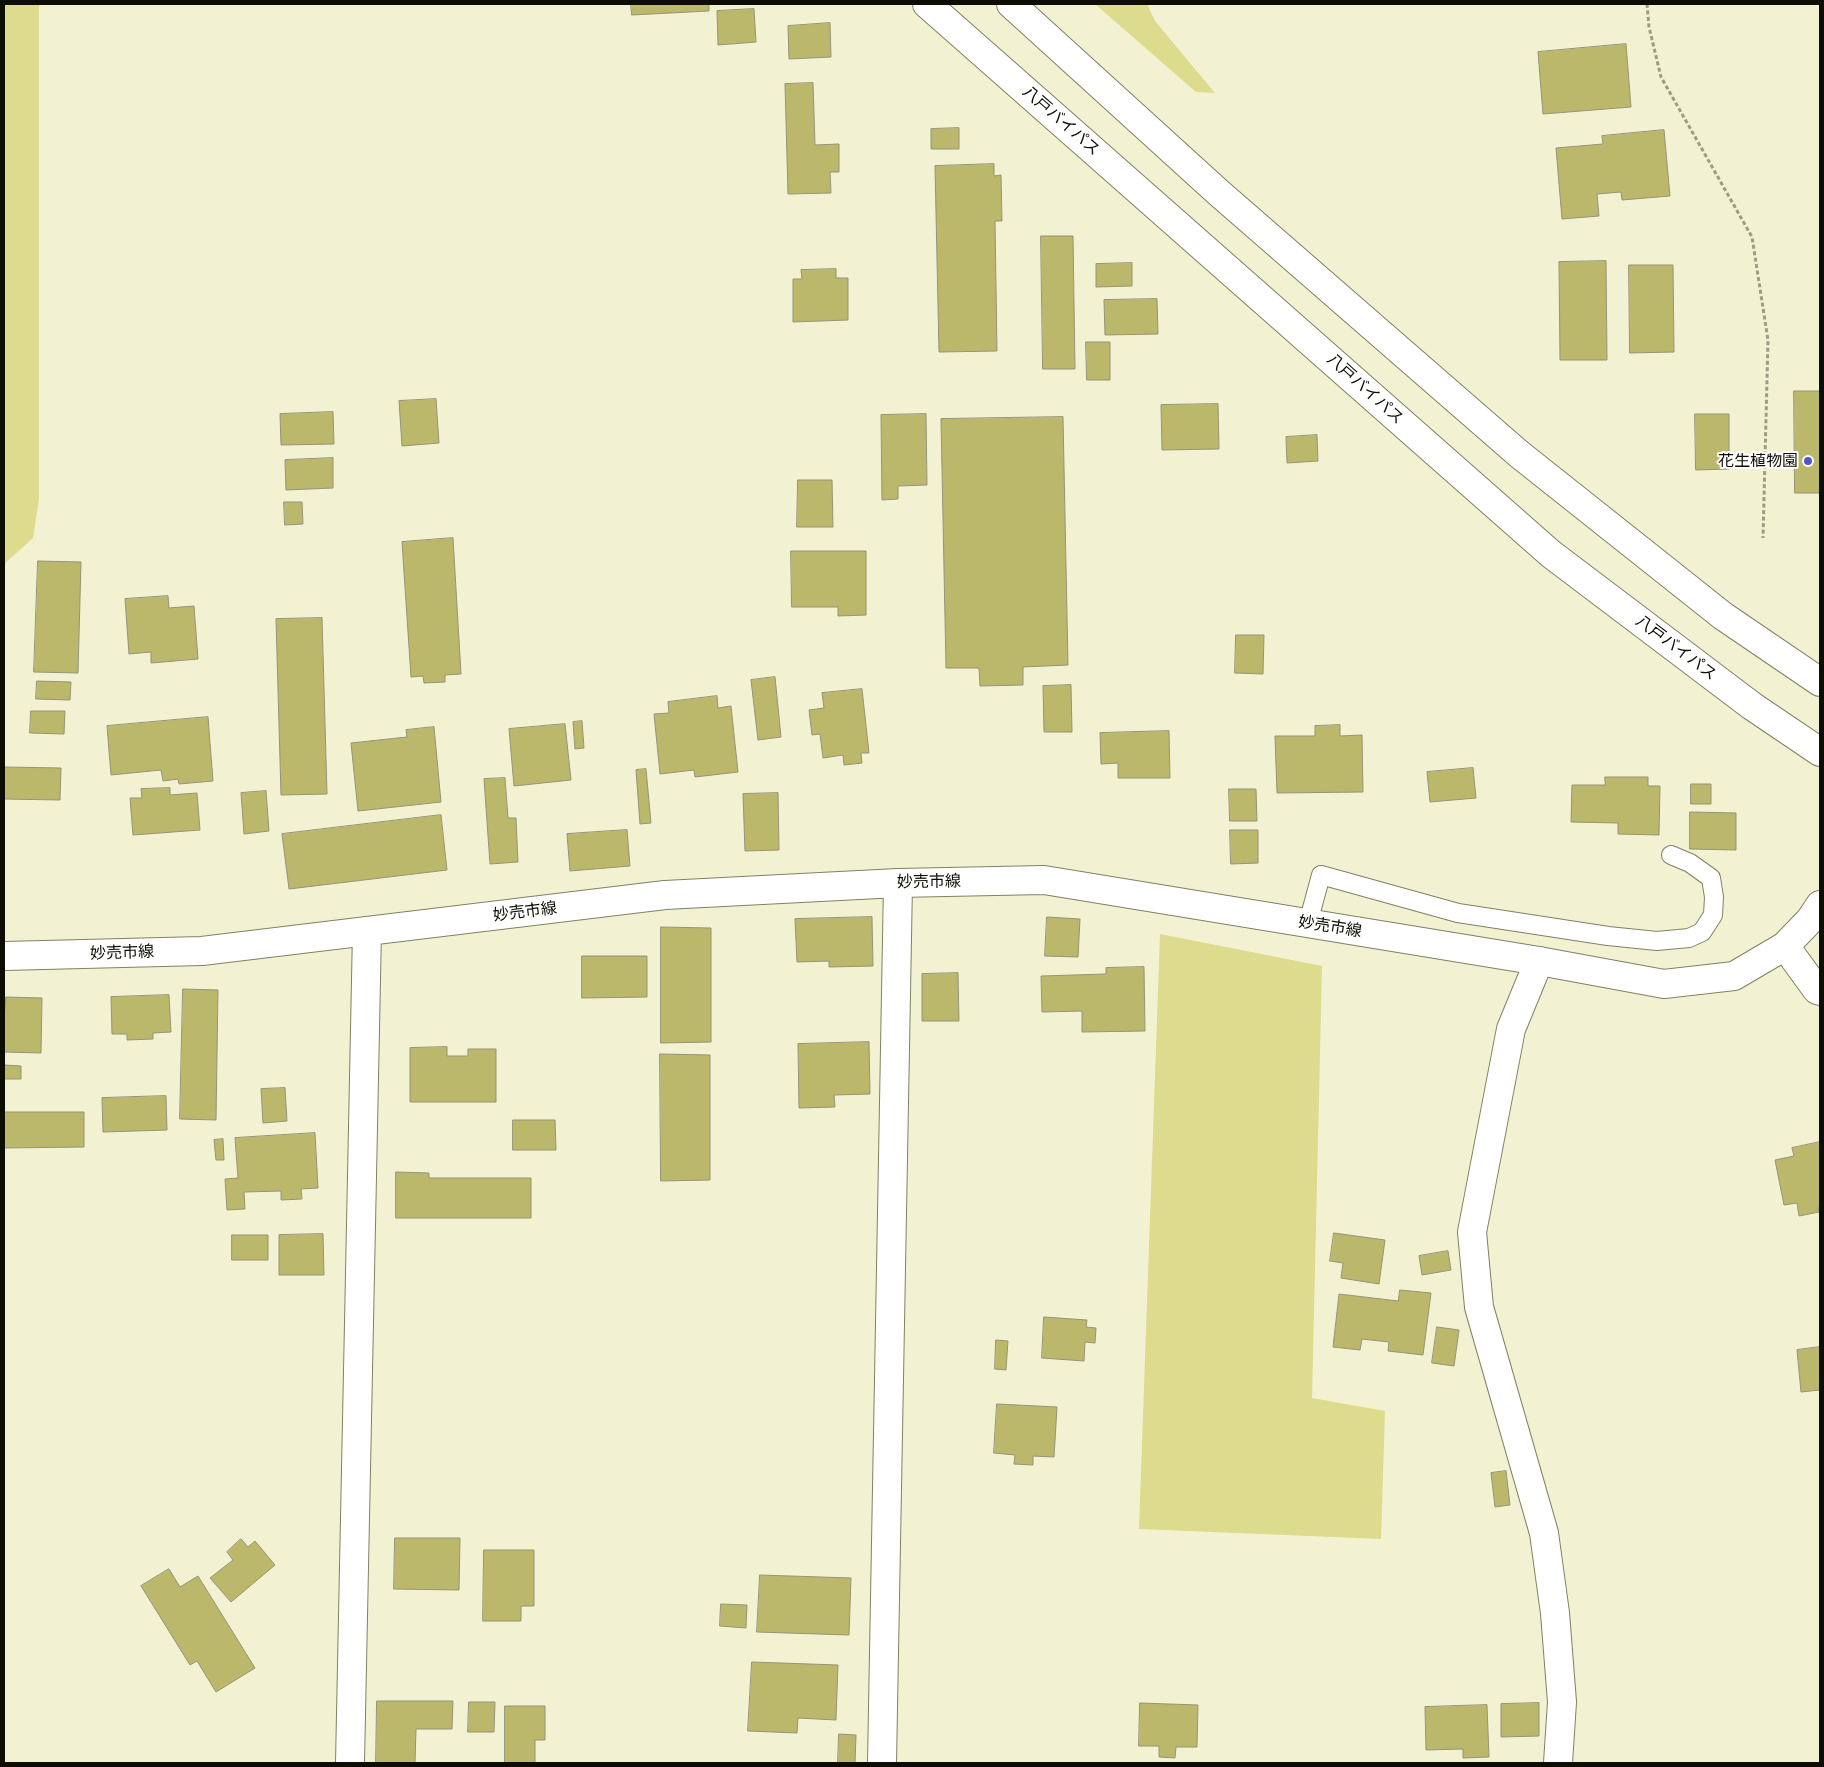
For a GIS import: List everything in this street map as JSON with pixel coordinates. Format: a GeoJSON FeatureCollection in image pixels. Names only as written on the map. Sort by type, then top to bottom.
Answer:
{"type":"FeatureCollection","features":[{"type":"Feature","properties":{"kind":"main road","name":"八戸バイパス"},"geometry":{"type":"LineString","coordinates":[[926,4],[1551,554],[1752,706],[1820,752]]}},
{"type":"Feature","properties":{"kind":"main road"},"geometry":{"type":"LineString","coordinates":[[1011,4],[1219,193],[1518,454],[1723,616],[1820,682]]}},
{"type":"Feature","properties":{"kind":"main road","name":"妙売市線"},"geometry":{"type":"LineString","coordinates":[[4,956],[202,951],[665,895],[898,882],[1044,880],[1539,961],[1664,984],[1734,976],[1785,946],[1810,920],[1820,905]]}},
{"type":"Feature","properties":{"kind":"main road"},"geometry":{"type":"LineString","coordinates":[[882,1763],[898,882]]}},
{"type":"Feature","properties":{"kind":"main road"},"geometry":{"type":"LineString","coordinates":[[350,1763],[367,931]]}},
{"type":"Feature","properties":{"kind":"main road"},"geometry":{"type":"LineString","coordinates":[[1785,946],[1817,990],[1820,991]]}},
{"type":"Feature","properties":{"kind":"main road"},"geometry":{"type":"LineString","coordinates":[[1539,961],[1511,1029],[1472,1232],[1479,1307],[1544,1533],[1555,1613],[1562,1702],[1558,1763]]}},
{"type":"Feature","properties":{"kind":"lane"},"geometry":{"type":"LineString","coordinates":[[1308,923],[1321,875],[1458,913],[1608,936],[1658,941],[1689,938],[1702,932],[1713,915],[1714,897],[1711,878],[1690,862],[1671,855]]}},
{"type":"Feature","properties":{"kind":"path"},"geometry":{"type":"LineString","coordinates":[[1647,4],[1649,27],[1661,77],[1752,237],[1768,340],[1763,538]]}},
{"type":"Feature","properties":{"kind":"shaded area"},"geometry":{"type":"Polygon","coordinates":[[[4,4],[39,4],[39,499],[33,538],[4,564],[4,4]]]}},
{"type":"Feature","properties":{"kind":"shaded area"},"geometry":{"type":"Polygon","coordinates":[[[1095,4],[1147,4],[1155,21],[1215,93],[1196,92],[1095,4]]]}},
{"type":"Feature","properties":{"kind":"shaded area"},"geometry":{"type":"Polygon","coordinates":[[[1160,934],[1322,966],[1312,1398],[1385,1411],[1381,1539],[1139,1529],[1160,934]]]}},
{"type":"Feature","properties":{"kind":"building"},"geometry":{"type":"Polygon","coordinates":[[[631,4],[709,4],[709,11],[632,15],[631,4]]]}},
{"type":"Feature","properties":{"kind":"building"},"geometry":{"type":"Polygon","coordinates":[[[754,9],[756,42],[718,45],[717,11],[754,9]]]}},
{"type":"Feature","properties":{"kind":"building"},"geometry":{"type":"Polygon","coordinates":[[[830,23],[831,57],[789,59],[788,26],[830,23]]]}},
{"type":"Feature","properties":{"kind":"building"},"geometry":{"type":"Polygon","coordinates":[[[1626,44],[1631,107],[1543,114],[1538,52],[1626,44]]]}},
{"type":"Feature","properties":{"kind":"building"},"geometry":{"type":"Polygon","coordinates":[[[813,83],[815,145],[839,144],[839,172],[830,172],[831,193],[788,194],[785,84],[813,83]]]}},
{"type":"Feature","properties":{"kind":"building"},"geometry":{"type":"Polygon","coordinates":[[[959,128],[959,149],[931,149],[931,129],[959,128]]]}},
{"type":"Feature","properties":{"kind":"building"},"geometry":{"type":"Polygon","coordinates":[[[1664,130],[1670,196],[1622,200],[1621,192],[1597,194],[1599,216],[1562,219],[1556,148],[1603,144],[1602,136],[1664,130]]]}},
{"type":"Feature","properties":{"kind":"building"},"geometry":{"type":"Polygon","coordinates":[[[994,164],[994,176],[1001,175],[1002,221],[995,221],[997,351],[939,352],[935,166],[994,164]]]}},
{"type":"Feature","properties":{"kind":"building"},"geometry":{"type":"Polygon","coordinates":[[[1041,236],[1073,236],[1075,369],[1043,369],[1041,236]]]}},
{"type":"Feature","properties":{"kind":"building"},"geometry":{"type":"Polygon","coordinates":[[[1606,261],[1607,360],[1560,360],[1559,262],[1606,261]]]}},
{"type":"Feature","properties":{"kind":"building"},"geometry":{"type":"Polygon","coordinates":[[[1132,263],[1132,286],[1096,287],[1096,264],[1132,263]]]}},
{"type":"Feature","properties":{"kind":"building"},"geometry":{"type":"Polygon","coordinates":[[[1629,265],[1673,265],[1674,352],[1630,353],[1629,265]]]}},
{"type":"Feature","properties":{"kind":"building"},"geometry":{"type":"Polygon","coordinates":[[[836,269],[836,278],[848,278],[848,320],[793,322],[793,279],[802,279],[801,270],[836,269]]]}},
{"type":"Feature","properties":{"kind":"building"},"geometry":{"type":"Polygon","coordinates":[[[1157,299],[1158,334],[1105,335],[1104,300],[1157,299]]]}},
{"type":"Feature","properties":{"kind":"building"},"geometry":{"type":"Polygon","coordinates":[[[1086,342],[1110,342],[1110,380],[1087,380],[1086,342]]]}},
{"type":"Feature","properties":{"kind":"building","name":"花生植物園"},"geometry":{"type":"Polygon","coordinates":[[[1794,391],[1820,391],[1820,493],[1795,493],[1794,391]]]}},
{"type":"Feature","properties":{"kind":"building"},"geometry":{"type":"Polygon","coordinates":[[[436,399],[439,443],[402,446],[399,401],[436,399]]]}},
{"type":"Feature","properties":{"kind":"building"},"geometry":{"type":"Polygon","coordinates":[[[1218,404],[1219,449],[1162,450],[1161,405],[1218,404]]]}},
{"type":"Feature","properties":{"kind":"building"},"geometry":{"type":"Polygon","coordinates":[[[333,412],[334,444],[281,445],[280,414],[333,412]]]}},
{"type":"Feature","properties":{"kind":"building"},"geometry":{"type":"Polygon","coordinates":[[[926,414],[927,485],[898,486],[898,499],[882,500],[881,415],[926,414]]]}},
{"type":"Feature","properties":{"kind":"building"},"geometry":{"type":"Polygon","coordinates":[[[1695,414],[1729,414],[1729,469],[1696,470],[1695,414]]]}},
{"type":"Feature","properties":{"kind":"building"},"geometry":{"type":"Polygon","coordinates":[[[1063,417],[1068,665],[1023,667],[1023,685],[980,686],[979,668],[946,668],[941,419],[1063,417]]]}},
{"type":"Feature","properties":{"kind":"building"},"geometry":{"type":"Polygon","coordinates":[[[1317,435],[1318,461],[1287,463],[1286,437],[1317,435]]]}},
{"type":"Feature","properties":{"kind":"building"},"geometry":{"type":"Polygon","coordinates":[[[333,458],[333,488],[286,490],[285,460],[333,458]]]}},
{"type":"Feature","properties":{"kind":"building"},"geometry":{"type":"Polygon","coordinates":[[[798,480],[832,480],[833,527],[797,527],[798,480]]]}},
{"type":"Feature","properties":{"kind":"building"},"geometry":{"type":"Polygon","coordinates":[[[284,502],[302,502],[303,524],[285,525],[284,502]]]}},
{"type":"Feature","properties":{"kind":"building"},"geometry":{"type":"Polygon","coordinates":[[[453,538],[461,674],[445,675],[445,682],[424,683],[423,676],[411,677],[402,542],[453,538]]]}},
{"type":"Feature","properties":{"kind":"building"},"geometry":{"type":"Polygon","coordinates":[[[791,551],[866,551],[866,615],[838,616],[838,607],[792,607],[791,551]]]}},
{"type":"Feature","properties":{"kind":"building"},"geometry":{"type":"Polygon","coordinates":[[[38,561],[81,562],[78,673],[34,672],[38,561]]]}},
{"type":"Feature","properties":{"kind":"building"},"geometry":{"type":"Polygon","coordinates":[[[168,596],[169,608],[194,606],[198,659],[151,663],[151,652],[129,654],[125,599],[168,596]]]}},
{"type":"Feature","properties":{"kind":"building"},"geometry":{"type":"Polygon","coordinates":[[[322,618],[327,794],[281,795],[276,619],[322,618]]]}},
{"type":"Feature","properties":{"kind":"building"},"geometry":{"type":"Polygon","coordinates":[[[1236,635],[1264,635],[1263,674],[1235,673],[1236,635]]]}},
{"type":"Feature","properties":{"kind":"building"},"geometry":{"type":"Polygon","coordinates":[[[775,677],[781,737],[758,740],[751,680],[775,677]]]}},
{"type":"Feature","properties":{"kind":"building"},"geometry":{"type":"Polygon","coordinates":[[[37,681],[71,682],[70,700],[36,699],[37,681]]]}},
{"type":"Feature","properties":{"kind":"building"},"geometry":{"type":"Polygon","coordinates":[[[1071,685],[1072,732],[1044,732],[1043,686],[1071,685]]]}},
{"type":"Feature","properties":{"kind":"building"},"geometry":{"type":"Polygon","coordinates":[[[862,689],[869,753],[861,753],[862,763],[844,765],[843,755],[823,758],[820,734],[812,735],[809,710],[824,708],[822,693],[862,689]]]}},
{"type":"Feature","properties":{"kind":"building"},"geometry":{"type":"Polygon","coordinates":[[[717,696],[718,708],[731,706],[738,772],[695,777],[694,770],[660,774],[654,714],[669,713],[668,702],[717,696]]]}},
{"type":"Feature","properties":{"kind":"building"},"geometry":{"type":"Polygon","coordinates":[[[31,711],[65,711],[64,734],[30,733],[31,711]]]}},
{"type":"Feature","properties":{"kind":"building"},"geometry":{"type":"Polygon","coordinates":[[[208,717],[213,781],[179,784],[178,779],[163,781],[161,770],[111,775],[107,726],[208,717]]]}},
{"type":"Feature","properties":{"kind":"building"},"geometry":{"type":"Polygon","coordinates":[[[582,721],[584,748],[575,749],[573,722],[582,721]]]}},
{"type":"Feature","properties":{"kind":"building"},"geometry":{"type":"Polygon","coordinates":[[[565,724],[571,780],[514,786],[509,729],[565,724]]]}},
{"type":"Feature","properties":{"kind":"building"},"geometry":{"type":"Polygon","coordinates":[[[1340,725],[1340,736],[1362,735],[1363,792],[1277,793],[1275,736],[1315,736],[1315,726],[1340,725]]]}},
{"type":"Feature","properties":{"kind":"building"},"geometry":{"type":"Polygon","coordinates":[[[434,727],[441,802],[358,811],[351,743],[407,737],[406,730],[434,727]]]}},
{"type":"Feature","properties":{"kind":"building"},"geometry":{"type":"Polygon","coordinates":[[[1169,731],[1170,778],[1118,778],[1118,763],[1101,764],[1100,733],[1169,731]]]}},
{"type":"Feature","properties":{"kind":"building"},"geometry":{"type":"Polygon","coordinates":[[[4,767],[61,768],[60,800],[4,799],[4,767]]]}},
{"type":"Feature","properties":{"kind":"building"},"geometry":{"type":"Polygon","coordinates":[[[1473,768],[1476,798],[1430,802],[1427,772],[1473,768]]]}},
{"type":"Feature","properties":{"kind":"building"},"geometry":{"type":"Polygon","coordinates":[[[646,769],[651,823],[640,824],[636,770],[646,769]]]}},
{"type":"Feature","properties":{"kind":"building"},"geometry":{"type":"Polygon","coordinates":[[[1605,777],[1648,777],[1648,786],[1660,786],[1659,835],[1618,834],[1618,823],[1571,822],[1572,785],[1605,785],[1605,777]]]}},
{"type":"Feature","properties":{"kind":"building"},"geometry":{"type":"Polygon","coordinates":[[[505,778],[508,818],[516,818],[518,862],[490,864],[484,779],[505,778]]]}},
{"type":"Feature","properties":{"kind":"building"},"geometry":{"type":"Polygon","coordinates":[[[1691,784],[1711,784],[1711,804],[1691,804],[1691,784]]]}},
{"type":"Feature","properties":{"kind":"building"},"geometry":{"type":"Polygon","coordinates":[[[170,788],[170,795],[197,793],[200,830],[133,835],[130,798],[142,798],[141,789],[170,788]]]}},
{"type":"Feature","properties":{"kind":"building"},"geometry":{"type":"Polygon","coordinates":[[[1229,789],[1256,789],[1257,821],[1230,821],[1229,789]]]}},
{"type":"Feature","properties":{"kind":"building"},"geometry":{"type":"Polygon","coordinates":[[[266,791],[269,831],[244,834],[241,793],[266,791]]]}},
{"type":"Feature","properties":{"kind":"building"},"geometry":{"type":"Polygon","coordinates":[[[778,793],[779,850],[745,851],[743,794],[778,793]]]}},
{"type":"Feature","properties":{"kind":"building"},"geometry":{"type":"Polygon","coordinates":[[[1690,812],[1736,813],[1736,850],[1690,849],[1690,812]]]}},
{"type":"Feature","properties":{"kind":"building"},"geometry":{"type":"Polygon","coordinates":[[[441,815],[447,870],[289,889],[282,834],[441,815]]]}},
{"type":"Feature","properties":{"kind":"building"},"geometry":{"type":"Polygon","coordinates":[[[627,830],[630,866],[570,871],[567,834],[627,830]]]}},
{"type":"Feature","properties":{"kind":"building"},"geometry":{"type":"Polygon","coordinates":[[[1230,830],[1258,830],[1258,863],[1231,864],[1230,830]]]}},
{"type":"Feature","properties":{"kind":"building"},"geometry":{"type":"Polygon","coordinates":[[[872,917],[873,966],[829,967],[829,961],[797,962],[795,919],[872,917]]]}},
{"type":"Feature","properties":{"kind":"building"},"geometry":{"type":"Polygon","coordinates":[[[1047,917],[1080,919],[1078,957],[1045,956],[1047,917]]]}},
{"type":"Feature","properties":{"kind":"building"},"geometry":{"type":"Polygon","coordinates":[[[661,927],[711,928],[711,1042],[661,1043],[661,927]]]}},
{"type":"Feature","properties":{"kind":"building"},"geometry":{"type":"Polygon","coordinates":[[[582,956],[647,956],[647,997],[582,998],[582,956]]]}},
{"type":"Feature","properties":{"kind":"building"},"geometry":{"type":"Polygon","coordinates":[[[1144,967],[1145,1031],[1082,1032],[1082,1011],[1042,1012],[1041,976],[1106,974],[1106,968],[1144,967]]]}},
{"type":"Feature","properties":{"kind":"building"},"geometry":{"type":"Polygon","coordinates":[[[958,973],[959,1021],[922,1021],[922,974],[958,973]]]}},
{"type":"Feature","properties":{"kind":"building"},"geometry":{"type":"Polygon","coordinates":[[[183,989],[218,990],[216,1120],[180,1119],[183,989]]]}},
{"type":"Feature","properties":{"kind":"building"},"geometry":{"type":"Polygon","coordinates":[[[169,995],[171,1032],[153,1033],[153,1039],[127,1040],[127,1034],[112,1034],[111,997],[169,995]]]}},
{"type":"Feature","properties":{"kind":"building"},"geometry":{"type":"Polygon","coordinates":[[[6,997],[42,998],[41,1053],[4,1052],[6,997]]]}},
{"type":"Feature","properties":{"kind":"building"},"geometry":{"type":"Polygon","coordinates":[[[869,1042],[870,1094],[834,1095],[835,1107],[799,1108],[798,1044],[869,1042]]]}},
{"type":"Feature","properties":{"kind":"building"},"geometry":{"type":"Polygon","coordinates":[[[447,1047],[447,1056],[468,1056],[468,1049],[496,1049],[496,1102],[410,1102],[410,1048],[447,1047]]]}},
{"type":"Feature","properties":{"kind":"building"},"geometry":{"type":"Polygon","coordinates":[[[660,1054],[710,1055],[710,1180],[661,1181],[660,1054]]]}},
{"type":"Feature","properties":{"kind":"building"},"geometry":{"type":"Polygon","coordinates":[[[4,1065],[21,1066],[21,1079],[4,1079],[4,1065]]]}},
{"type":"Feature","properties":{"kind":"building"},"geometry":{"type":"Polygon","coordinates":[[[285,1088],[287,1121],[263,1123],[261,1089],[285,1088]]]}},
{"type":"Feature","properties":{"kind":"building"},"geometry":{"type":"Polygon","coordinates":[[[166,1096],[167,1130],[103,1132],[102,1098],[166,1096]]]}},
{"type":"Feature","properties":{"kind":"building"},"geometry":{"type":"Polygon","coordinates":[[[4,1112],[84,1112],[84,1147],[4,1148],[4,1112]]]}},
{"type":"Feature","properties":{"kind":"building"},"geometry":{"type":"Polygon","coordinates":[[[513,1120],[555,1120],[556,1150],[513,1150],[513,1120]]]}},
{"type":"Feature","properties":{"kind":"building"},"geometry":{"type":"Polygon","coordinates":[[[315,1133],[318,1188],[301,1189],[302,1199],[281,1200],[281,1191],[244,1192],[245,1209],[227,1210],[225,1179],[238,1178],[235,1138],[315,1133]]]}},
{"type":"Feature","properties":{"kind":"building"},"geometry":{"type":"Polygon","coordinates":[[[223,1139],[224,1160],[216,1160],[214,1140],[223,1139]]]}},
{"type":"Feature","properties":{"kind":"building"},"geometry":{"type":"Polygon","coordinates":[[[1820,1142],[1819,1212],[1799,1216],[1797,1203],[1784,1205],[1775,1160],[1794,1156],[1792,1148],[1820,1142]]]}},
{"type":"Feature","properties":{"kind":"building"},"geometry":{"type":"Polygon","coordinates":[[[396,1172],[429,1173],[429,1178],[531,1178],[531,1218],[396,1218],[396,1172]]]}},
{"type":"Feature","properties":{"kind":"building"},"geometry":{"type":"Polygon","coordinates":[[[1334,1233],[1385,1240],[1379,1284],[1341,1278],[1343,1263],[1330,1261],[1334,1233]]]}},
{"type":"Feature","properties":{"kind":"building"},"geometry":{"type":"Polygon","coordinates":[[[323,1234],[324,1275],[279,1275],[279,1235],[323,1234]]]}},
{"type":"Feature","properties":{"kind":"building"},"geometry":{"type":"Polygon","coordinates":[[[232,1235],[268,1235],[268,1260],[232,1260],[232,1235]]]}},
{"type":"Feature","properties":{"kind":"building"},"geometry":{"type":"Polygon","coordinates":[[[1448,1251],[1451,1270],[1422,1275],[1419,1256],[1448,1251]]]}},
{"type":"Feature","properties":{"kind":"building"},"geometry":{"type":"Polygon","coordinates":[[[1400,1290],[1431,1293],[1423,1355],[1388,1351],[1389,1342],[1362,1339],[1360,1350],[1333,1347],[1339,1294],[1398,1301],[1400,1290]]]}},
{"type":"Feature","properties":{"kind":"building"},"geometry":{"type":"Polygon","coordinates":[[[1044,1317],[1087,1320],[1086,1327],[1096,1328],[1095,1343],[1085,1342],[1084,1361],[1042,1358],[1044,1317]]]}},
{"type":"Feature","properties":{"kind":"building"},"geometry":{"type":"Polygon","coordinates":[[[1437,1327],[1459,1330],[1454,1366],[1432,1363],[1437,1327]]]}},
{"type":"Feature","properties":{"kind":"building"},"geometry":{"type":"Polygon","coordinates":[[[996,1340],[1008,1341],[1006,1370],[995,1369],[996,1340]]]}},
{"type":"Feature","properties":{"kind":"building"},"geometry":{"type":"Polygon","coordinates":[[[1820,1347],[1820,1390],[1801,1392],[1797,1350],[1820,1347]]]}},
{"type":"Feature","properties":{"kind":"building"},"geometry":{"type":"Polygon","coordinates":[[[997,1404],[1057,1407],[1054,1457],[1033,1456],[1033,1465],[1014,1464],[1015,1455],[994,1453],[997,1404]]]}},
{"type":"Feature","properties":{"kind":"building"},"geometry":{"type":"Polygon","coordinates":[[[1506,1471],[1510,1505],[1495,1507],[1491,1473],[1506,1471]]]}},
{"type":"Feature","properties":{"kind":"building"},"geometry":{"type":"Polygon","coordinates":[[[395,1538],[460,1538],[459,1590],[394,1589],[395,1538]]]}},
{"type":"Feature","properties":{"kind":"building"},"geometry":{"type":"Polygon","coordinates":[[[241,1539],[248,1547],[255,1541],[275,1565],[231,1602],[210,1578],[233,1560],[227,1552],[241,1539]]]}},
{"type":"Feature","properties":{"kind":"building"},"geometry":{"type":"Polygon","coordinates":[[[484,1550],[534,1550],[534,1606],[521,1606],[521,1621],[483,1621],[484,1550]]]}},
{"type":"Feature","properties":{"kind":"building"},"geometry":{"type":"Polygon","coordinates":[[[169,1569],[180,1587],[198,1576],[255,1668],[216,1692],[197,1661],[190,1665],[141,1586],[169,1569]]]}},
{"type":"Feature","properties":{"kind":"building"},"geometry":{"type":"Polygon","coordinates":[[[760,1575],[851,1578],[849,1635],[757,1632],[760,1575]]]}},
{"type":"Feature","properties":{"kind":"building"},"geometry":{"type":"Polygon","coordinates":[[[721,1604],[747,1605],[746,1628],[720,1626],[721,1604]]]}},
{"type":"Feature","properties":{"kind":"building"},"geometry":{"type":"Polygon","coordinates":[[[752,1662],[838,1665],[836,1720],[798,1718],[797,1733],[748,1731],[752,1662]]]}},
{"type":"Feature","properties":{"kind":"building"},"geometry":{"type":"Polygon","coordinates":[[[377,1701],[453,1701],[452,1729],[416,1729],[415,1763],[376,1763],[377,1701]]]}},
{"type":"Feature","properties":{"kind":"building"},"geometry":{"type":"Polygon","coordinates":[[[469,1702],[495,1702],[494,1732],[468,1732],[469,1702]]]}},
{"type":"Feature","properties":{"kind":"building"},"geometry":{"type":"Polygon","coordinates":[[[1140,1703],[1198,1705],[1197,1747],[1176,1747],[1175,1758],[1159,1757],[1159,1746],[1139,1746],[1140,1703]]]}},
{"type":"Feature","properties":{"kind":"building"},"geometry":{"type":"Polygon","coordinates":[[[1539,1703],[1539,1736],[1501,1737],[1501,1704],[1539,1703]]]}},
{"type":"Feature","properties":{"kind":"building"},"geometry":{"type":"Polygon","coordinates":[[[1487,1705],[1489,1757],[1463,1758],[1463,1749],[1426,1750],[1425,1707],[1487,1705]]]}},
{"type":"Feature","properties":{"kind":"building"},"geometry":{"type":"Polygon","coordinates":[[[505,1706],[545,1706],[545,1740],[535,1740],[535,1763],[505,1763],[505,1706]]]}},
{"type":"Feature","properties":{"kind":"building"},"geometry":{"type":"Polygon","coordinates":[[[839,1734],[856,1735],[855,1763],[838,1763],[839,1734]]]}},
{"type":"Feature","properties":{"kind":"place","name":"花生植物園"},"geometry":{"type":"Point","coordinates":[1808,461]}}]}
